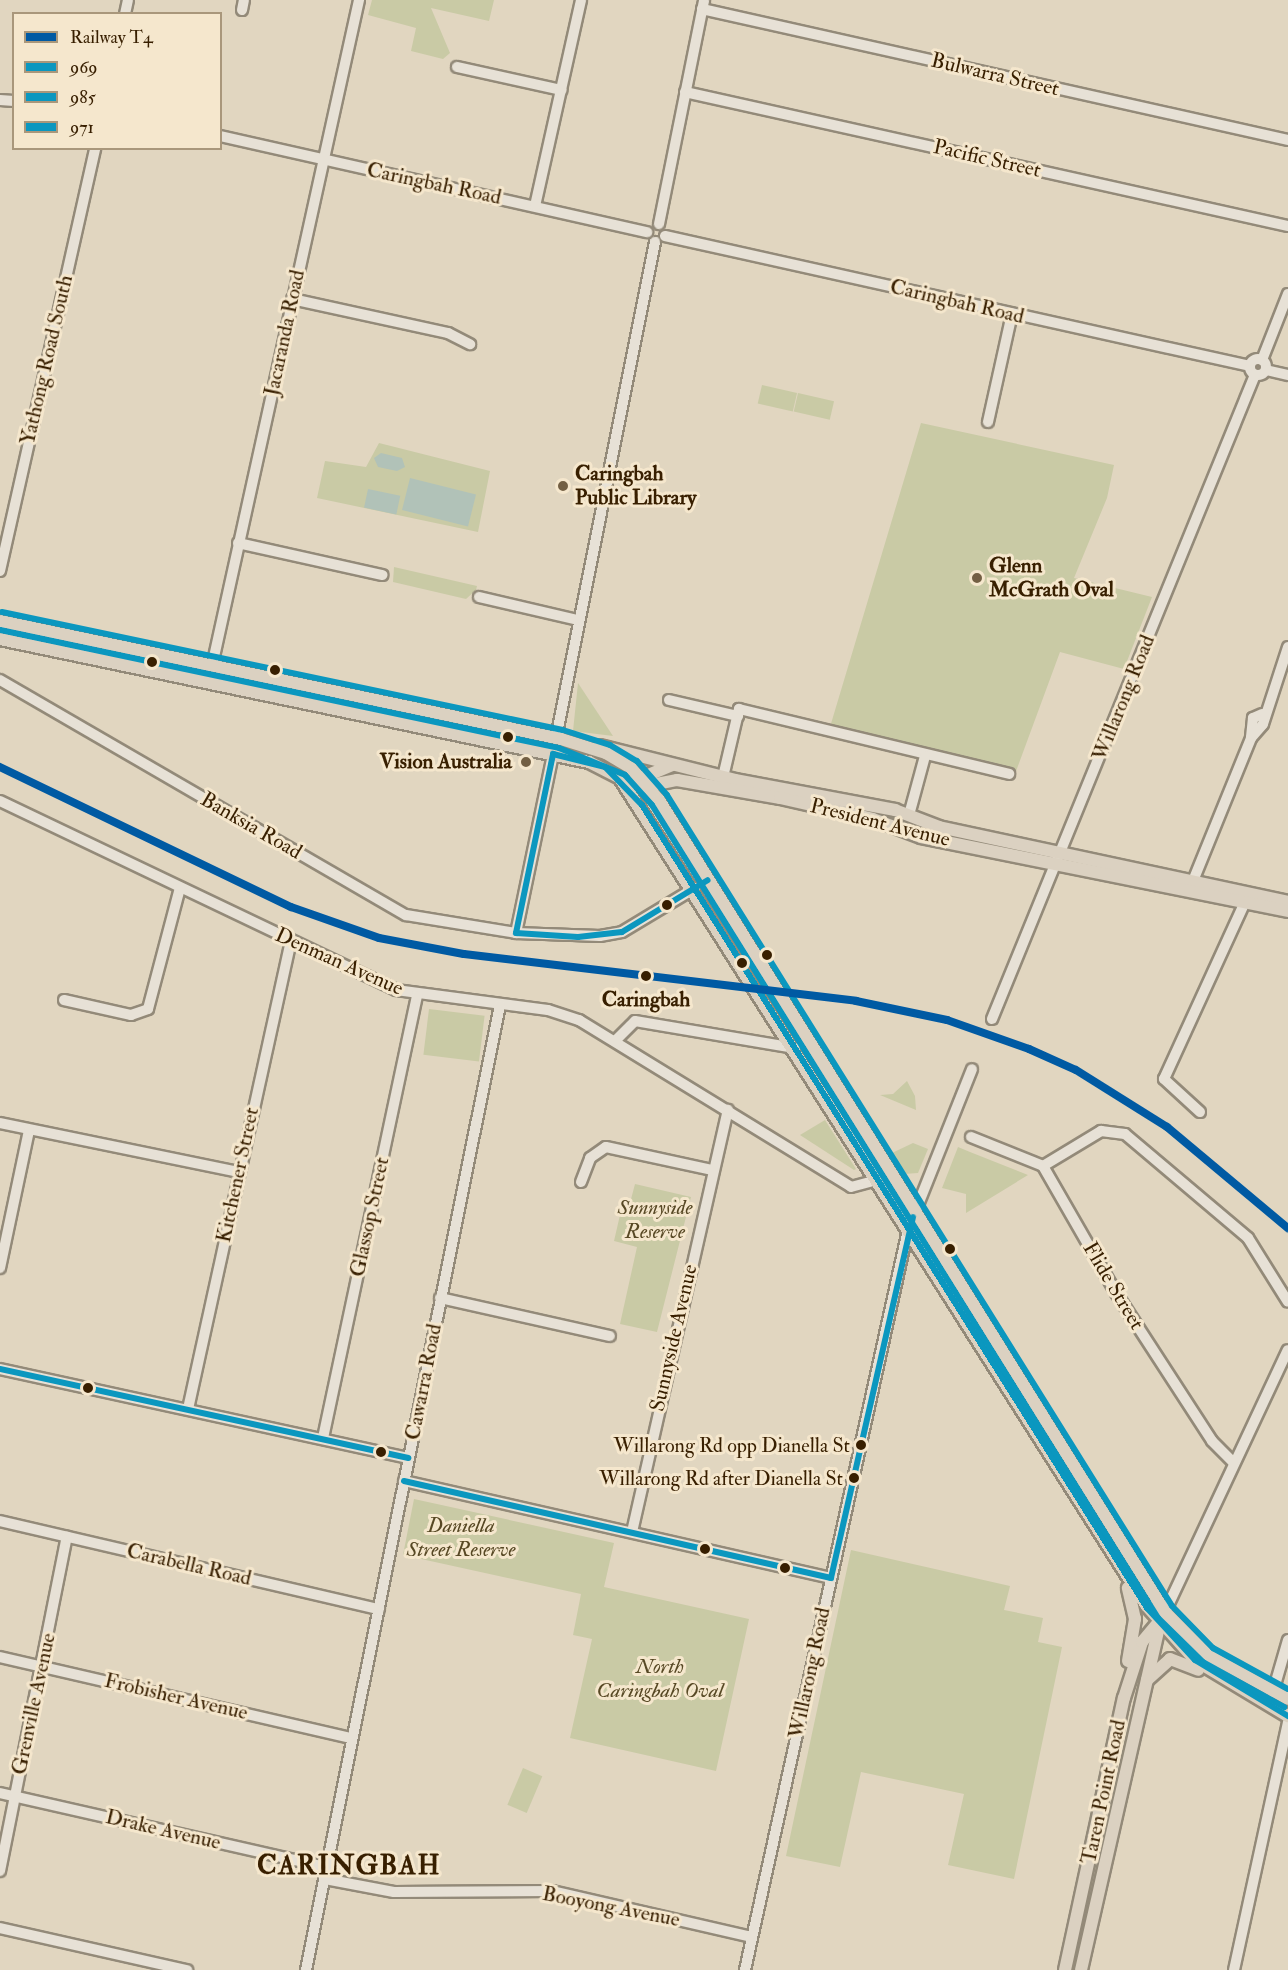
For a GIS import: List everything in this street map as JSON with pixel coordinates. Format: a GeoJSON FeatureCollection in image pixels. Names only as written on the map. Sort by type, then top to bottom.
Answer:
{"type":"FeatureCollection","features":[{"type":"Feature","properties":{"kind":"main road"},"geometry":{"type":"LineString","coordinates":[[0,621],[559,739],[606,753],[640,776],[649,786],[915,1209],[1162,1617],[1208,1655],[1288,1699]]}},
{"type":"Feature","properties":{"kind":"main road"},"geometry":{"type":"LineString","coordinates":[[0,639],[553,754],[605,767],[628,786],[695,888],[1121,1570],[1162,1617],[1195,1660],[1242,1692]]}},
{"type":"Feature","properties":{"kind":"main road"},"geometry":{"type":"LineString","coordinates":[[209,682],[212,666]]}},
{"type":"Feature","properties":{"kind":"main road","name":"President Avenue"},"geometry":{"type":"LineString","coordinates":[[559,739],[673,765],[722,783],[950,840],[1059,857]]}},
{"type":"Feature","properties":{"kind":"main road"},"geometry":{"type":"LineString","coordinates":[[553,754],[559,739]]}},
{"type":"Feature","properties":{"kind":"main road"},"geometry":{"type":"LineString","coordinates":[[628,786],[640,776],[673,765]]}},
{"type":"Feature","properties":{"kind":"main road","name":"President Avenue"},"geometry":{"type":"LineString","coordinates":[[628,786],[649,786],[673,779],[722,783],[909,815],[939,827],[1059,857],[1246,899],[1288,911]]}},
{"type":"Feature","properties":{"kind":"main road"},"geometry":{"type":"LineString","coordinates":[[909,815],[913,823],[950,840]]}},
{"type":"Feature","properties":{"kind":"main road"},"geometry":{"type":"LineString","coordinates":[[695,888],[708,880]]}},
{"type":"Feature","properties":{"kind":"main road","name":"President Avenue"},"geometry":{"type":"LineString","coordinates":[[1246,899],[1288,902]]}},
{"type":"Feature","properties":{"kind":"main road"},"geometry":{"type":"LineString","coordinates":[[1121,1570],[1135,1620],[1124,1698]]}},
{"type":"Feature","properties":{"kind":"main road","name":"Taren Point Road"},"geometry":{"type":"LineString","coordinates":[[1065,1970],[1124,1698],[1142,1642],[1162,1617]]}},
{"type":"Feature","properties":{"kind":"main road","name":"Taren Point Road"},"geometry":{"type":"LineString","coordinates":[[1081,1970],[1137,1703],[1162,1617]]}},
{"type":"Feature","properties":{"kind":"main road"},"geometry":{"type":"LineString","coordinates":[[1137,1703],[1153,1669],[1170,1659],[1288,1716]]}},
{"type":"Feature","properties":{"kind":"main road"},"geometry":{"type":"LineString","coordinates":[[1266,1705],[1273,1692]]}},
{"type":"Feature","properties":{"kind":"street","name":"Jacaranda Road"},"geometry":{"type":"LineString","coordinates":[[212,666],[359,0]]}},
{"type":"Feature","properties":{"kind":"street"},"geometry":{"type":"LineString","coordinates":[[535,206],[581,0]]}},
{"type":"Feature","properties":{"kind":"street"},"geometry":{"type":"LineString","coordinates":[[559,739],[578,620],[655,242],[665,236],[659,224],[703,5]]}},
{"type":"Feature","properties":{"kind":"street","name":"Bulwarra Street"},"geometry":{"type":"LineString","coordinates":[[703,5],[1288,140]]}},
{"type":"Feature","properties":{"kind":"street"},"geometry":{"type":"LineString","coordinates":[[457,67],[562,90]]}},
{"type":"Feature","properties":{"kind":"street","name":"Pacific Street"},"geometry":{"type":"LineString","coordinates":[[685,92],[1288,226]]}},
{"type":"Feature","properties":{"kind":"street","name":"Caringbah Road"},"geometry":{"type":"LineString","coordinates":[[222,135],[647,232]]}},
{"type":"Feature","properties":{"kind":"street","name":"Yathong Road South"},"geometry":{"type":"LineString","coordinates":[[0,571],[95,150]]}},
{"type":"Feature","properties":{"kind":"street"},"geometry":{"type":"LineString","coordinates":[[655,242],[647,232],[659,224]]}},
{"type":"Feature","properties":{"kind":"street","name":"Caringbah Road"},"geometry":{"type":"LineString","coordinates":[[665,236],[1253,371]]}},
{"type":"Feature","properties":{"kind":"street"},"geometry":{"type":"LineString","coordinates":[[1253,371],[1264,365],[1288,294]]}},
{"type":"Feature","properties":{"kind":"street"},"geometry":{"type":"LineString","coordinates":[[292,298],[448,333],[471,344]]}},
{"type":"Feature","properties":{"kind":"street"},"geometry":{"type":"LineString","coordinates":[[988,422],[1012,314]]}},
{"type":"Feature","properties":{"kind":"street"},"geometry":{"type":"LineString","coordinates":[[1264,365],[1288,375]]}},
{"type":"Feature","properties":{"kind":"street","name":"Willarong Road"},"geometry":{"type":"LineString","coordinates":[[992,1020],[1253,371]]}},
{"type":"Feature","properties":{"kind":"street"},"geometry":{"type":"LineString","coordinates":[[238,543],[382,575]]}},
{"type":"Feature","properties":{"kind":"street"},"geometry":{"type":"LineString","coordinates":[[479,597],[578,620]]}},
{"type":"Feature","properties":{"kind":"street"},"geometry":{"type":"LineString","coordinates":[[1191,887],[1251,738],[1259,734],[1262,714],[1288,647]]}},
{"type":"Feature","properties":{"kind":"street","name":"Banksia Road"},"geometry":{"type":"LineString","coordinates":[[0,680],[388,907],[424,920],[516,933],[611,935],[695,888]]}},
{"type":"Feature","properties":{"kind":"street"},"geometry":{"type":"LineString","coordinates":[[669,700],[738,716]]}},
{"type":"Feature","properties":{"kind":"street"},"geometry":{"type":"LineString","coordinates":[[722,783],[739,709],[925,756],[1009,774]]}},
{"type":"Feature","properties":{"kind":"street"},"geometry":{"type":"LineString","coordinates":[[516,933],[553,754]]}},
{"type":"Feature","properties":{"kind":"street"},"geometry":{"type":"LineString","coordinates":[[909,815],[925,756]]}},
{"type":"Feature","properties":{"kind":"street","name":"Denman Avenue"},"geometry":{"type":"LineString","coordinates":[[0,801],[291,942],[417,996],[565,1015],[615,1041]]}},
{"type":"Feature","properties":{"kind":"street"},"geometry":{"type":"LineString","coordinates":[[64,1000],[131,1015],[148,1009],[180,888]]}},
{"type":"Feature","properties":{"kind":"street"},"geometry":{"type":"LineString","coordinates":[[1200,1112],[1164,1079],[1246,899]]}},
{"type":"Feature","properties":{"kind":"street","name":"Kitchener Street"},"geometry":{"type":"LineString","coordinates":[[188,1408],[238,1172],[291,942]]}},
{"type":"Feature","properties":{"kind":"street","name":"Glassop Street"},"geometry":{"type":"LineString","coordinates":[[322,1438],[417,996]]}},
{"type":"Feature","properties":{"kind":"street","name":"Cawarra Road"},"geometry":{"type":"LineString","coordinates":[[306,1970],[500,1005]]}},
{"type":"Feature","properties":{"kind":"street"},"geometry":{"type":"LineString","coordinates":[[795,1048],[635,1021],[615,1041],[850,1187],[877,1180]]}},
{"type":"Feature","properties":{"kind":"street","name":"Willarong Road"},"geometry":{"type":"LineString","coordinates":[[745,1970],[908,1230],[972,1069]]}},
{"type":"Feature","properties":{"kind":"street","name":"Sunnyside Avenue"},"geometry":{"type":"LineString","coordinates":[[632,1532],[712,1170],[728,1110]]}},
{"type":"Feature","properties":{"kind":"street"},"geometry":{"type":"LineString","coordinates":[[0,1123],[238,1172]]}},
{"type":"Feature","properties":{"kind":"street"},"geometry":{"type":"LineString","coordinates":[[0,1268],[30,1130]]}},
{"type":"Feature","properties":{"kind":"street"},"geometry":{"type":"LineString","coordinates":[[971,1137],[1043,1166],[1101,1131],[1125,1134],[1248,1238],[1288,1302]]}},
{"type":"Feature","properties":{"kind":"street"},"geometry":{"type":"LineString","coordinates":[[581,1182],[590,1158],[606,1147],[712,1170]]}},
{"type":"Feature","properties":{"kind":"street","name":"Flide Street"},"geometry":{"type":"LineString","coordinates":[[1043,1166],[1122,1302],[1212,1441],[1234,1463]]}},
{"type":"Feature","properties":{"kind":"street"},"geometry":{"type":"LineString","coordinates":[[440,1298],[610,1336]]}},
{"type":"Feature","properties":{"kind":"street","name":"Taren Point Road"},"geometry":{"type":"LineString","coordinates":[[1162,1617],[1288,1350]]}},
{"type":"Feature","properties":{"kind":"street"},"geometry":{"type":"LineString","coordinates":[[0,1369],[188,1408],[408,1458]]}},
{"type":"Feature","properties":{"kind":"street"},"geometry":{"type":"LineString","coordinates":[[404,1481],[831,1578]]}},
{"type":"Feature","properties":{"kind":"street","name":"Carabella Road"},"geometry":{"type":"LineString","coordinates":[[0,1521],[379,1609]]}},
{"type":"Feature","properties":{"kind":"street","name":"Grenville Avenue"},"geometry":{"type":"LineString","coordinates":[[0,1871],[67,1537]]}},
{"type":"Feature","properties":{"kind":"street"},"geometry":{"type":"LineString","coordinates":[[1273,1692],[1288,1640]]}},
{"type":"Feature","properties":{"kind":"street","name":"Frobisher Avenue"},"geometry":{"type":"LineString","coordinates":[[0,1657],[352,1738]]}},
{"type":"Feature","properties":{"kind":"street"},"geometry":{"type":"LineString","coordinates":[[1234,1970],[1288,1722]]}},
{"type":"Feature","properties":{"kind":"street","name":"Drake Avenue"},"geometry":{"type":"LineString","coordinates":[[0,1793],[327,1867]]}},
{"type":"Feature","properties":{"kind":"street","name":"Booyong Avenue"},"geometry":{"type":"LineString","coordinates":[[325,1879],[386,1892],[552,1891],[752,1937]]}},
{"type":"Feature","properties":{"kind":"street"},"geometry":{"type":"LineString","coordinates":[[0,1928],[187,1970]]}},
{"type":"Feature","properties":{"kind":"green space"},"geometry":{"type":"Polygon","coordinates":[[[372,0],[494,0],[489,21],[431,8],[450,53],[443,59],[411,51],[416,28],[368,15],[372,0]]]}},
{"type":"Feature","properties":{"kind":"green space"},"geometry":{"type":"Polygon","coordinates":[[[762,385],[797,393],[793,412],[758,404],[762,385]]]}},
{"type":"Feature","properties":{"kind":"green space"},"geometry":{"type":"Polygon","coordinates":[[[798,393],[834,401],[830,420],[794,412],[798,393]]]}},
{"type":"Feature","properties":{"kind":"green space"},"geometry":{"type":"Polygon","coordinates":[[[921,423],[1114,465],[1107,498],[1074,578],[1152,597],[1124,669],[1060,652],[1015,774],[830,727],[921,423]]]}},
{"type":"Feature","properties":{"kind":"green space"},"geometry":{"type":"Polygon","coordinates":[[[379,443],[490,471],[478,532],[317,498],[325,461],[366,467],[379,443]]]}},
{"type":"Feature","properties":{"kind":"green space"},"geometry":{"type":"Polygon","coordinates":[[[394,567],[477,586],[476,590],[466,599],[393,582],[394,567]]]}},
{"type":"Feature","properties":{"kind":"green space"},"geometry":{"type":"Polygon","coordinates":[[[578,683],[613,736],[573,731],[578,683]]]}},
{"type":"Feature","properties":{"kind":"green space"},"geometry":{"type":"Polygon","coordinates":[[[429,1009],[485,1016],[479,1061],[423,1055],[429,1009]]]}},
{"type":"Feature","properties":{"kind":"green space"},"geometry":{"type":"Polygon","coordinates":[[[907,1081],[915,1096],[916,1110],[880,1095],[893,1094],[907,1081]]]}},
{"type":"Feature","properties":{"kind":"green space"},"geometry":{"type":"Polygon","coordinates":[[[825,1120],[856,1169],[854,1170],[800,1135],[825,1120]]]}},
{"type":"Feature","properties":{"kind":"green space"},"geometry":{"type":"Polygon","coordinates":[[[913,1143],[928,1149],[918,1173],[904,1174],[892,1153],[913,1143]]]}},
{"type":"Feature","properties":{"kind":"green space"},"geometry":{"type":"Polygon","coordinates":[[[958,1147],[1028,1175],[966,1213],[966,1194],[942,1188],[958,1147]]]}},
{"type":"Feature","properties":{"kind":"green space","name":"Sunnyside Reserve"},"geometry":{"type":"Polygon","coordinates":[[[635,1184],[691,1197],[657,1332],[620,1324],[637,1247],[614,1241],[623,1202],[630,1203],[635,1184]]]}},
{"type":"Feature","properties":{"kind":"green space","name":"North Caringbah Oval"},"geometry":{"type":"Polygon","coordinates":[[[414,1499],[614,1543],[604,1587],[749,1619],[716,1771],[570,1738],[592,1639],[573,1635],[581,1594],[403,1555],[414,1499]]]}},
{"type":"Feature","properties":{"kind":"green space"},"geometry":{"type":"Polygon","coordinates":[[[851,1550],[1010,1586],[1004,1610],[1043,1618],[1038,1642],[1062,1647],[1014,1879],[948,1865],[964,1794],[861,1772],[840,1867],[786,1856],[851,1550]]]}},
{"type":"Feature","properties":{"kind":"green space"},"geometry":{"type":"Polygon","coordinates":[[[523,1768],[542,1776],[527,1813],[507,1805],[523,1768]]]}},
{"type":"Feature","properties":{"kind":"shaded area"},"geometry":{"type":"Polygon","coordinates":[[[381,453],[402,458],[405,467],[397,471],[378,467],[374,458],[381,453]]]}},
{"type":"Feature","properties":{"kind":"shaded area"},"geometry":{"type":"Polygon","coordinates":[[[410,478],[476,494],[468,526],[402,510],[410,478]]]}},
{"type":"Feature","properties":{"kind":"shaded area"},"geometry":{"type":"Polygon","coordinates":[[[368,489],[400,496],[396,514],[364,508],[368,489]]]}},
{"type":"Feature","properties":{"kind":"rail line","name":"T4"},"geometry":{"type":"LineString","coordinates":[[0,767],[291,907],[379,938],[464,954],[856,1001],[947,1020],[1029,1049],[1076,1070],[1167,1127],[1288,1228]]}},
{"type":"Feature","properties":{"kind":"transit line","name":"971"},"geometry":{"type":"LineString","coordinates":[[2,612],[563,730],[610,745],[637,761],[667,795],[1172,1606],[1213,1648],[1288,1689]]}},
{"type":"Feature","properties":{"kind":"transit line","name":"985"},"geometry":{"type":"LineString","coordinates":[[0,630],[559,748],[625,775],[652,805],[1158,1618],[1203,1662],[1284,1707]]}},
{"type":"Feature","properties":{"kind":"transit line","name":"969"},"geometry":{"type":"LineString","coordinates":[[553,754],[605,767],[642,805],[1147,1608],[1195,1660],[1288,1716]]}},
{"type":"Feature","properties":{"kind":"transit line","name":"969"},"geometry":{"type":"LineString","coordinates":[[516,933],[553,754]]}},
{"type":"Feature","properties":{"kind":"transit line","name":"969"},"geometry":{"type":"LineString","coordinates":[[516,933],[578,937],[622,932],[708,880]]}},
{"type":"Feature","properties":{"kind":"transit line","name":"969"},"geometry":{"type":"LineString","coordinates":[[831,1578],[913,1217]]}},
{"type":"Feature","properties":{"kind":"transit line","name":"969"},"geometry":{"type":"LineString","coordinates":[[0,1369],[408,1458]]}},
{"type":"Feature","properties":{"kind":"transit line","name":"969"},"geometry":{"type":"LineString","coordinates":[[404,1481],[831,1578]]}},
{"type":"Feature","properties":{"kind":"place","name":"Caringbah Public Library"},"geometry":{"type":"Point","coordinates":[563,486]}},
{"type":"Feature","properties":{"kind":"place","name":"Glenn McGrath Oval"},"geometry":{"type":"Point","coordinates":[977,578]}},
{"type":"Feature","properties":{"kind":"place","name":"Vision Australia"},"geometry":{"type":"Point","coordinates":[526,762]}},
{"type":"Feature","properties":{"kind":"place","name":"Caringbah"},"geometry":{"type":"Point","coordinates":[646,976]}},
{"type":"Feature","properties":{"kind":"place","name":"Willarong Rd opp Dianella St"},"geometry":{"type":"Point","coordinates":[861,1445]}},
{"type":"Feature","properties":{"kind":"place","name":"Willarong Rd after Dianella St"},"geometry":{"type":"Point","coordinates":[854,1478]}},
{"type":"Feature","properties":{"kind":"district","name":"CARINGBAH"},"geometry":{"type":"Point","coordinates":[349,1866]}},
{"type":"Feature","properties":{"kind":"park label","name":"Daniella Street Reserve"},"geometry":{"type":"Point","coordinates":[461,1538]}}]}
